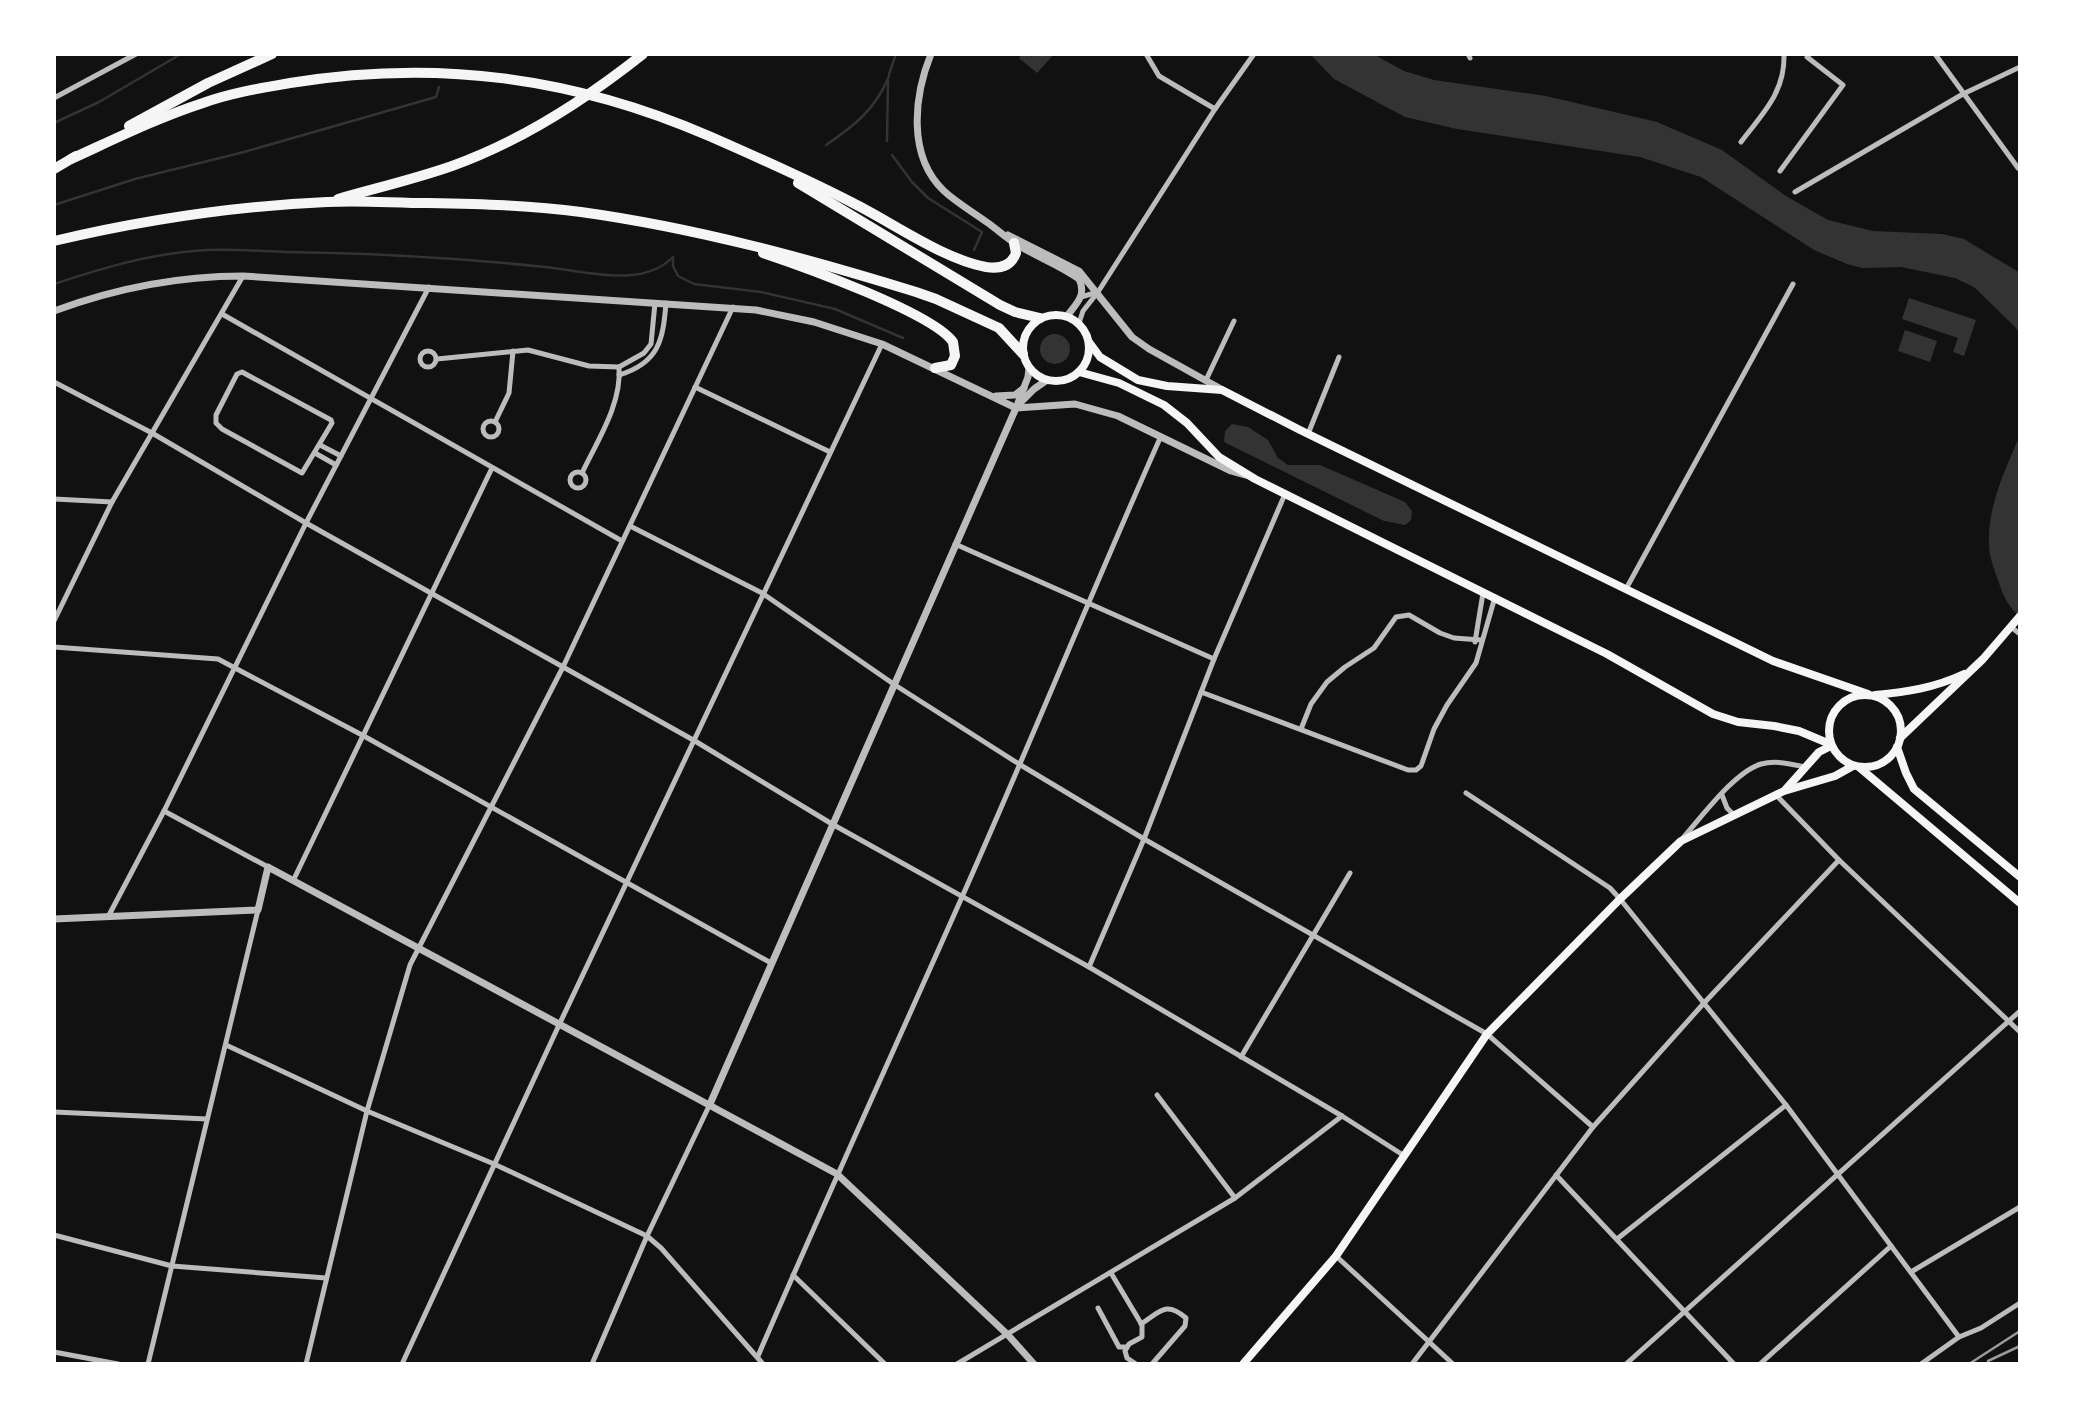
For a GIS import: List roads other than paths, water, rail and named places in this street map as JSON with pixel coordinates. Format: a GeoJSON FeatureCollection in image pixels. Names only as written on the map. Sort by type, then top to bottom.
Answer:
{"type":"FeatureCollection","features":[{"type":"Feature","properties":{"kind":"highway"},"geometry":{"type":"LineString","coordinates":[[54,169],[176,100],[272,54]]}},
{"type":"Feature","properties":{"kind":"highway"},"geometry":{"type":"LineString","coordinates":[[328,202],[453,165],[504,143],[558,114],[610,80],[643,54]]}},
{"type":"Feature","properties":{"kind":"highway"},"geometry":{"type":"LineString","coordinates":[[71,159],[160,118],[224,97],[317,79],[375,73],[499,77],[563,87],[662,116],[853,202],[923,241],[978,265],[997,268],[1009,264],[1016,253],[1014,243]]}},
{"type":"Feature","properties":{"kind":"highway"},"geometry":{"type":"LineString","coordinates":[[762,161],[1000,305],[1040,318]]}},
{"type":"Feature","properties":{"kind":"highway"},"geometry":{"type":"LineString","coordinates":[[54,242],[96,231],[181,216],[328,202],[489,204],[579,212],[675,228],[780,251],[936,299],[999,328],[1023,354]]}},
{"type":"Feature","properties":{"kind":"highway"},"geometry":{"type":"LineString","coordinates":[[727,239],[860,290],[932,324],[949,336],[956,349],[951,365],[935,368]]}},
{"type":"Feature","properties":{"kind":"main road"},"geometry":{"type":"LineString","coordinates":[[1089,342],[1087,358],[1079,372],[1064,380],[1047,380],[1034,374],[1023,354],[1027,329],[1040,318],[1058,314],[1067,316],[1079,323],[1100,357],[1138,380],[1167,386],[1222,390],[1773,661],[1883,699],[1896,712],[1899,720],[1899,743],[1906,773],[1914,789],[2020,877]]}},
{"type":"Feature","properties":{"kind":"main road"},"geometry":{"type":"LineString","coordinates":[[1079,372],[1119,383],[1164,405],[1219,457],[1255,479],[1607,654],[1713,714],[1738,722],[1799,731],[1831,745]]}},
{"type":"Feature","properties":{"kind":"main road"},"geometry":{"type":"LineString","coordinates":[[1243,1364],[1336,1256],[1487,1034],[1620,899],[1681,841],[1780,793],[1857,767],[1881,764],[1888,760],[1899,743],[2016,621]]}},
{"type":"Feature","properties":{"kind":"main road"},"geometry":{"type":"LineString","coordinates":[[1969,671],[1932,687],[1911,692],[1849,699],[1836,709],[1829,725],[1831,745],[1838,756],[1857,767],[2020,903]]}},
{"type":"Feature","properties":{"kind":"main road"},"geometry":{"type":"LineString","coordinates":[[1780,793],[1819,752],[1831,745]]}},
{"type":"Feature","properties":{"kind":"street"},"geometry":{"type":"LineString","coordinates":[[54,98],[136,54]]}},
{"type":"Feature","properties":{"kind":"street"},"geometry":{"type":"LineString","coordinates":[[931,54],[917,100],[917,126],[926,161],[943,190],[1014,243],[1079,279],[1082,284],[1082,297]]}},
{"type":"Feature","properties":{"kind":"street"},"geometry":{"type":"LineString","coordinates":[[1146,54],[1159,76],[1214,109]]}},
{"type":"Feature","properties":{"kind":"street"},"geometry":{"type":"LineString","coordinates":[[1079,323],[1083,312],[1214,109],[1254,54]]}},
{"type":"Feature","properties":{"kind":"street"},"geometry":{"type":"LineString","coordinates":[[1741,142],[1776,97],[1783,77],[1784,54]]}},
{"type":"Feature","properties":{"kind":"street"},"geometry":{"type":"LineString","coordinates":[[1780,171],[1843,85],[1807,57],[1809,54]]}},
{"type":"Feature","properties":{"kind":"street"},"geometry":{"type":"LineString","coordinates":[[1935,54],[2018,168]]}},
{"type":"Feature","properties":{"kind":"street"},"geometry":{"type":"LineString","coordinates":[[1795,192],[1963,94],[2020,66]]}},
{"type":"Feature","properties":{"kind":"street"},"geometry":{"type":"LineString","coordinates":[[998,230],[1072,266],[1085,276],[1132,337],[1222,390]]}},
{"type":"Feature","properties":{"kind":"street"},"geometry":{"type":"LineString","coordinates":[[54,311],[130,287],[205,276],[243,276],[733,307],[814,322],[882,344],[1016,408],[1075,404],[1118,416],[1231,471],[1255,479]]}},
{"type":"Feature","properties":{"kind":"street"},"geometry":{"type":"LineString","coordinates":[[54,621],[111,502],[243,276]]}},
{"type":"Feature","properties":{"kind":"street"},"geometry":{"type":"LineString","coordinates":[[1626,589],[1793,284]]}},
{"type":"Feature","properties":{"kind":"street"},"geometry":{"type":"LineString","coordinates":[[108,916],[164,811],[306,523],[429,287]]}},
{"type":"Feature","properties":{"kind":"street"},"geometry":{"type":"LineString","coordinates":[[1067,316],[1082,297],[1098,292]]}},
{"type":"Feature","properties":{"kind":"street"},"geometry":{"type":"LineString","coordinates":[[436,359],[513,351],[540,352],[589,366],[619,367],[644,353],[650,344],[655,302]]}},
{"type":"Feature","properties":{"kind":"street"},"geometry":{"type":"LineString","coordinates":[[619,375],[644,364],[657,348],[663,334],[666,303]]}},
{"type":"Feature","properties":{"kind":"street"},"geometry":{"type":"LineString","coordinates":[[306,1364],[367,1111],[410,965],[563,667],[733,307]]}},
{"type":"Feature","properties":{"kind":"street"},"geometry":{"type":"LineString","coordinates":[[222,314],[622,541]]}},
{"type":"Feature","properties":{"kind":"street"},"geometry":{"type":"LineString","coordinates":[[1206,380],[1234,321]]}},
{"type":"Feature","properties":{"kind":"street"},"geometry":{"type":"LineString","coordinates":[[402,1364],[762,593],[882,344]]}},
{"type":"Feature","properties":{"kind":"street"},"geometry":{"type":"LineString","coordinates":[[495,422],[509,393],[513,351]]}},
{"type":"Feature","properties":{"kind":"street"},"geometry":{"type":"LineString","coordinates":[[1308,434],[1339,357]]}},
{"type":"Feature","properties":{"kind":"street"},"geometry":{"type":"LineString","coordinates":[[582,473],[613,405],[619,367]]}},
{"type":"Feature","properties":{"kind":"street"},"geometry":{"type":"LineString","coordinates":[[592,1364],[895,685],[1016,408],[1029,368]]}},
{"type":"Feature","properties":{"kind":"street"},"geometry":{"type":"LineString","coordinates":[[247,373],[331,420],[332,423],[320,444],[305,471],[298,473],[222,429],[216,423],[216,415],[237,374],[247,373]]}},
{"type":"Feature","properties":{"kind":"street"},"geometry":{"type":"LineString","coordinates":[[1016,408],[1027,395],[1047,380]]}},
{"type":"Feature","properties":{"kind":"street"},"geometry":{"type":"LineString","coordinates":[[54,382],[152,433],[306,523],[695,740],[832,824],[1089,967],[1404,1155]]}},
{"type":"Feature","properties":{"kind":"street"},"geometry":{"type":"LineString","coordinates":[[695,387],[830,452]]}},
{"type":"Feature","properties":{"kind":"street"},"geometry":{"type":"LineString","coordinates":[[992,395],[1015,395],[1024,387]]}},
{"type":"Feature","properties":{"kind":"street"},"geometry":{"type":"LineString","coordinates":[[758,1356],[962,896],[1161,436]]}},
{"type":"Feature","properties":{"kind":"street"},"geometry":{"type":"LineString","coordinates":[[320,444],[341,456]]}},
{"type":"Feature","properties":{"kind":"street"},"geometry":{"type":"LineString","coordinates":[[315,453],[336,465]]}},
{"type":"Feature","properties":{"kind":"street"},"geometry":{"type":"LineString","coordinates":[[293,881],[492,468]]}},
{"type":"Feature","properties":{"kind":"street"},"geometry":{"type":"LineString","coordinates":[[1089,967],[1144,839],[1214,659],[1286,494]]}},
{"type":"Feature","properties":{"kind":"street"},"geometry":{"type":"LineString","coordinates":[[54,499],[111,502]]}},
{"type":"Feature","properties":{"kind":"street"},"geometry":{"type":"LineString","coordinates":[[630,526],[762,593],[895,685],[1019,764],[1144,839],[1487,1034],[1593,1128]]}},
{"type":"Feature","properties":{"kind":"street"},"geometry":{"type":"LineString","coordinates":[[955,544],[1214,659]]}},
{"type":"Feature","properties":{"kind":"street"},"geometry":{"type":"LineString","coordinates":[[1201,692],[1408,770],[1416,770],[1425,758],[1434,730],[1447,705],[1476,663],[1484,591]]}},
{"type":"Feature","properties":{"kind":"street"},"geometry":{"type":"LineString","coordinates":[[1478,640],[1495,597]]}},
{"type":"Feature","properties":{"kind":"street"},"geometry":{"type":"LineString","coordinates":[[1301,729],[1311,704],[1327,682],[1374,648],[1396,617],[1409,615],[1440,634],[1478,640]]}},
{"type":"Feature","properties":{"kind":"street"},"geometry":{"type":"LineString","coordinates":[[2016,621],[2020,634]]}},
{"type":"Feature","properties":{"kind":"street"},"geometry":{"type":"LineString","coordinates":[[54,647],[218,659],[362,735],[771,963]]}},
{"type":"Feature","properties":{"kind":"street"},"geometry":{"type":"LineString","coordinates":[[1681,841],[1722,795],[1750,769],[1779,763],[1805,767]]}},
{"type":"Feature","properties":{"kind":"street"},"geometry":{"type":"LineString","coordinates":[[1466,793],[1610,888],[1620,899],[1786,1105],[1959,1337]]}},
{"type":"Feature","properties":{"kind":"street"},"geometry":{"type":"LineString","coordinates":[[1780,793],[1839,860],[2020,1032]]}},
{"type":"Feature","properties":{"kind":"street"},"geometry":{"type":"LineString","coordinates":[[1722,795],[1727,808],[1734,815]]}},
{"type":"Feature","properties":{"kind":"street"},"geometry":{"type":"LineString","coordinates":[[164,811],[837,1174],[1008,1335],[1034,1364]]}},
{"type":"Feature","properties":{"kind":"street"},"geometry":{"type":"LineString","coordinates":[[1412,1364],[1593,1128],[1704,1003],[1839,860]]}},
{"type":"Feature","properties":{"kind":"street"},"geometry":{"type":"LineString","coordinates":[[148,1364],[268,867]]}},
{"type":"Feature","properties":{"kind":"street"},"geometry":{"type":"LineString","coordinates":[[1241,1056],[1350,873]]}},
{"type":"Feature","properties":{"kind":"street"},"geometry":{"type":"LineString","coordinates":[[54,919],[258,910]]}},
{"type":"Feature","properties":{"kind":"street"},"geometry":{"type":"LineString","coordinates":[[1626,1364],[2020,1011]]}},
{"type":"Feature","properties":{"kind":"street"},"geometry":{"type":"LineString","coordinates":[[226,1045],[367,1111],[494,1164],[647,1236],[763,1364]]}},
{"type":"Feature","properties":{"kind":"street"},"geometry":{"type":"LineString","coordinates":[[1157,1095],[1234,1198]]}},
{"type":"Feature","properties":{"kind":"street"},"geometry":{"type":"LineString","coordinates":[[1618,1239],[1786,1105]]}},
{"type":"Feature","properties":{"kind":"street"},"geometry":{"type":"LineString","coordinates":[[54,1112],[207,1119]]}},
{"type":"Feature","properties":{"kind":"street"},"geometry":{"type":"LineString","coordinates":[[957,1364],[1234,1198],[1342,1116]]}},
{"type":"Feature","properties":{"kind":"street"},"geometry":{"type":"LineString","coordinates":[[1556,1175],[1734,1364]]}},
{"type":"Feature","properties":{"kind":"street"},"geometry":{"type":"LineString","coordinates":[[1912,1272],[2020,1207]]}},
{"type":"Feature","properties":{"kind":"street"},"geometry":{"type":"LineString","coordinates":[[54,1235],[172,1266],[326,1278]]}},
{"type":"Feature","properties":{"kind":"street"},"geometry":{"type":"LineString","coordinates":[[1760,1364],[1891,1246]]}},
{"type":"Feature","properties":{"kind":"street"},"geometry":{"type":"LineString","coordinates":[[1336,1256],[1453,1364]]}},
{"type":"Feature","properties":{"kind":"street"},"geometry":{"type":"LineString","coordinates":[[1098,1308],[1119,1347],[1126,1347],[1142,1337],[1142,1324],[1111,1273]]}},
{"type":"Feature","properties":{"kind":"street"},"geometry":{"type":"LineString","coordinates":[[793,1275],[885,1364]]}},
{"type":"Feature","properties":{"kind":"street"},"geometry":{"type":"LineString","coordinates":[[1921,1364],[1959,1337],[1981,1328],[2020,1303]]}},
{"type":"Feature","properties":{"kind":"street"},"geometry":{"type":"LineString","coordinates":[[1142,1324],[1166,1308],[1174,1309],[1186,1318],[1185,1326],[1152,1364]]}},
{"type":"Feature","properties":{"kind":"street"},"geometry":{"type":"LineString","coordinates":[[1126,1347],[1127,1358],[1136,1364]]}},
{"type":"Feature","properties":{"kind":"street"},"geometry":{"type":"LineString","coordinates":[[54,1352],[118,1364]]}},
{"type":"Feature","properties":{"kind":"street"},"geometry":{"type":"LineString","coordinates":[[71,1364],[72,1355]]}},
{"type":"Feature","properties":{"kind":"waterway"},"geometry":{"type":"LineString","coordinates":[[54,123],[99,102],[181,54]]}},
{"type":"Feature","properties":{"kind":"waterway"},"geometry":{"type":"LineString","coordinates":[[889,74],[896,54]]}},
{"type":"Feature","properties":{"kind":"waterway"},"geometry":{"type":"LineString","coordinates":[[826,145],[863,116],[878,98],[889,76]]}},
{"type":"Feature","properties":{"kind":"waterway"},"geometry":{"type":"LineString","coordinates":[[887,141],[888,81]]}},
{"type":"Feature","properties":{"kind":"waterway"},"geometry":{"type":"LineString","coordinates":[[54,205],[135,179],[244,152],[436,97],[439,87]]}},
{"type":"Feature","properties":{"kind":"waterway"},"geometry":{"type":"LineString","coordinates":[[892,155],[928,198],[982,232],[974,250]]}},
{"type":"Feature","properties":{"kind":"waterway"},"geometry":{"type":"LineString","coordinates":[[54,284],[140,259],[205,250],[415,256],[545,267],[612,276],[646,273],[673,257]]}},
{"type":"Feature","properties":{"kind":"waterway"},"geometry":{"type":"LineString","coordinates":[[673,257],[673,266],[678,276],[694,284],[761,292],[835,309],[903,338]]}},
{"type":"Feature","properties":{"kind":"railway"},"geometry":{"type":"LineString","coordinates":[[1969,1364],[2020,1331]]}},
{"type":"Feature","properties":{"kind":"railway"},"geometry":{"type":"LineString","coordinates":[[1988,1361],[2020,1346]]}}]}
